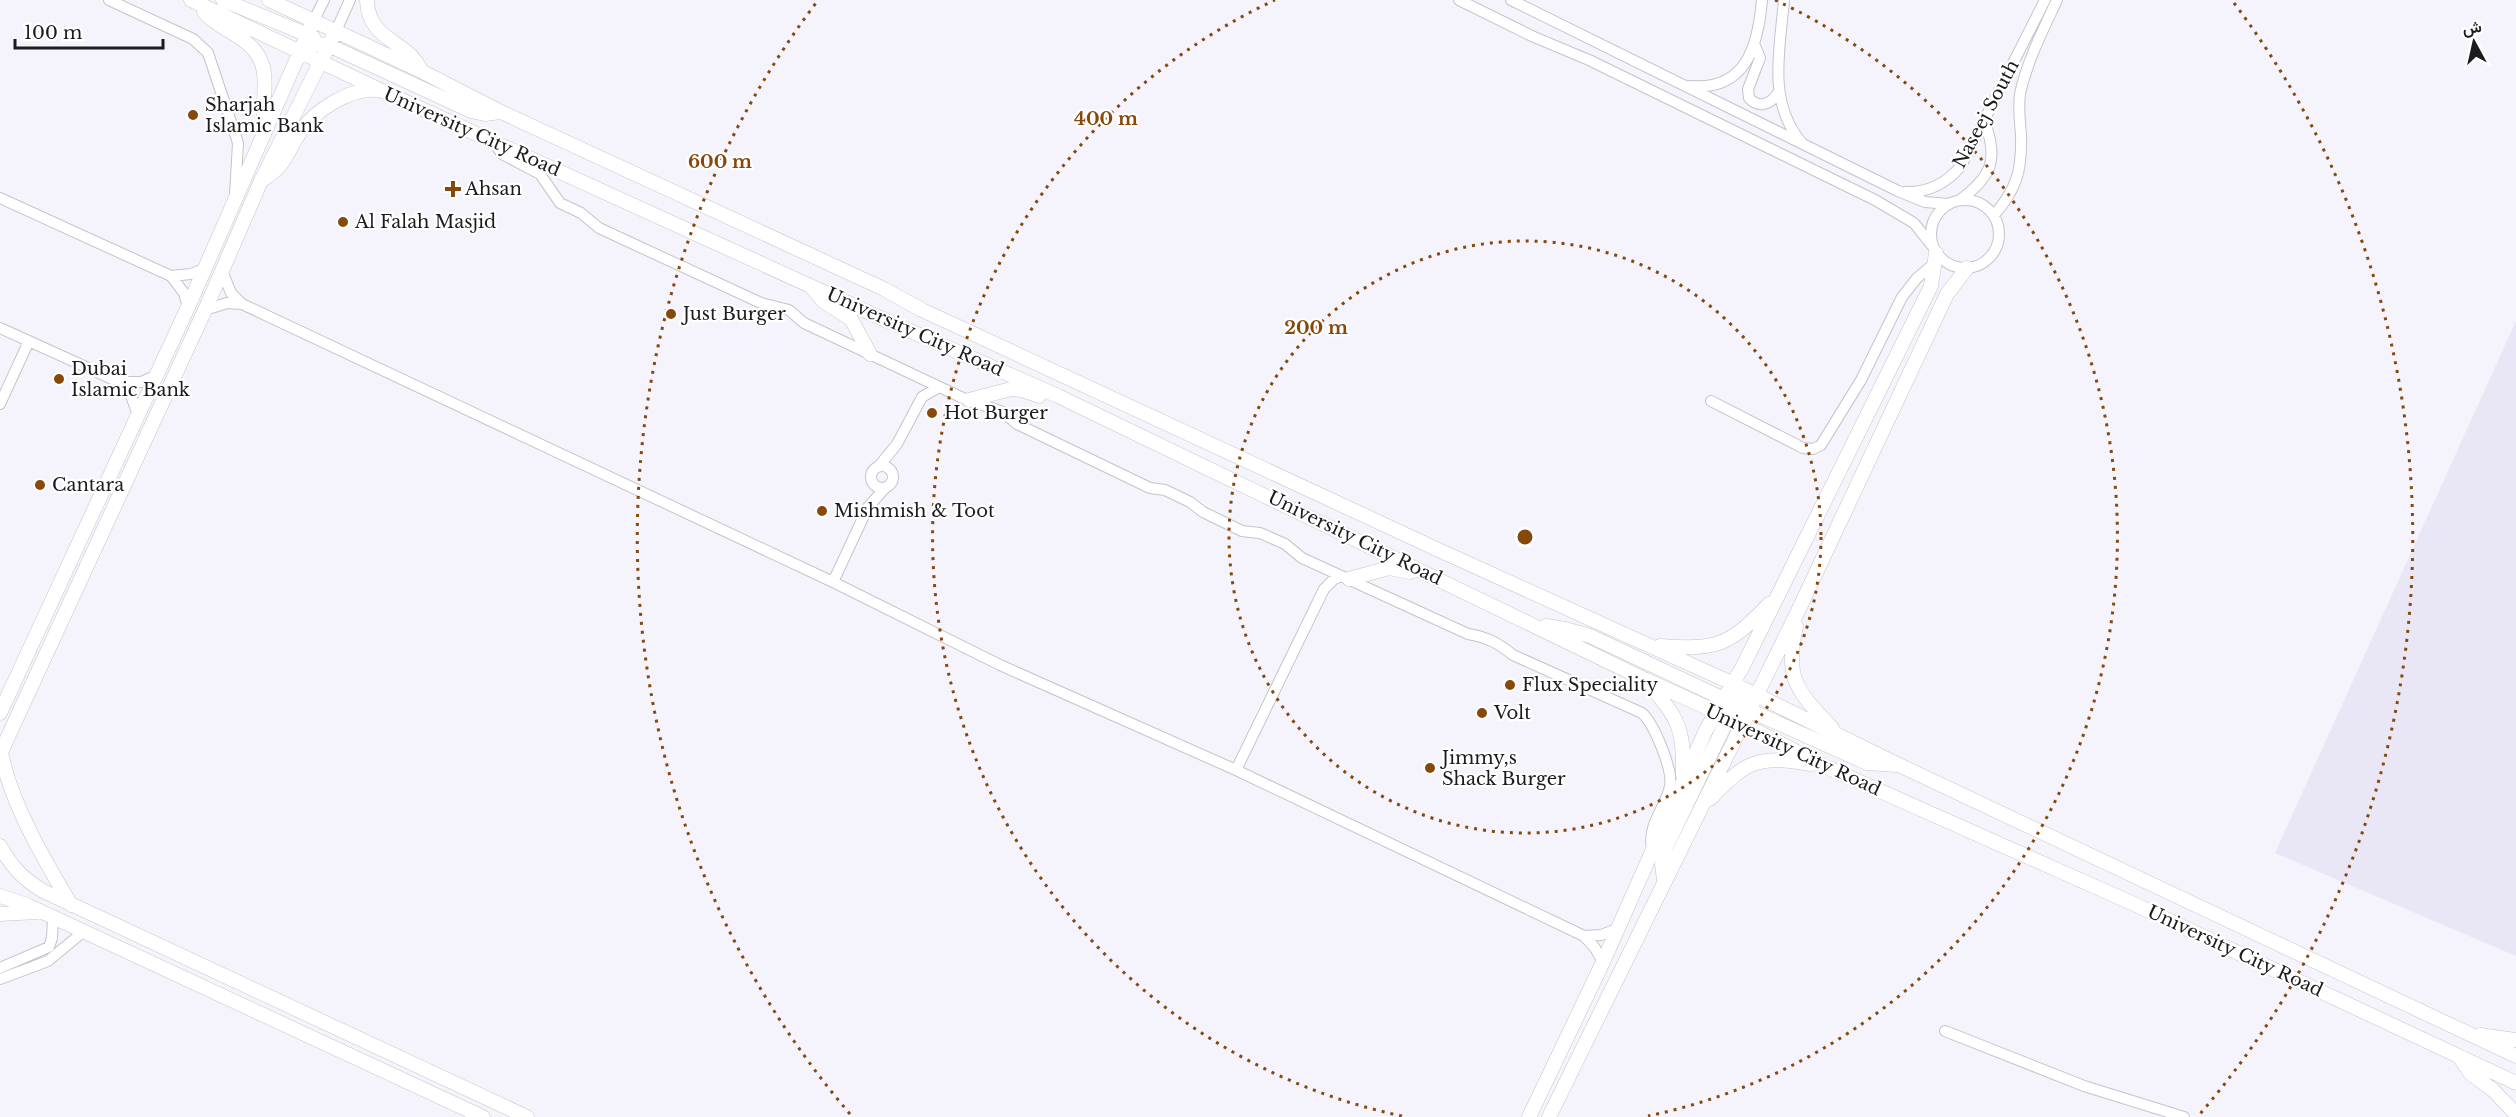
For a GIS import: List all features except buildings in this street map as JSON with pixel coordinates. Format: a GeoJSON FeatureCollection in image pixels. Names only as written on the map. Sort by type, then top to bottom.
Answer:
{"type":"FeatureCollection","features":[{"type":"Feature","properties":{"kind":"main road"},"geometry":{"type":"LineString","coordinates":[[223,0],[307,35],[332,39],[471,111],[486,114],[501,112]]}},
{"type":"Feature","properties":{"kind":"main road","name":"University City Road"},"geometry":{"type":"LineString","coordinates":[[269,0],[313,22],[332,39],[421,71],[501,112],[1443,552],[1734,684],[1899,765],[2516,1056]]}},
{"type":"Feature","properties":{"kind":"main road"},"geometry":{"type":"LineString","coordinates":[[367,0],[369,16],[378,30],[413,57],[421,71]]}},
{"type":"Feature","properties":{"kind":"main road"},"geometry":{"type":"LineString","coordinates":[[196,2],[210,18],[249,44],[262,63],[266,79],[265,129]]}},
{"type":"Feature","properties":{"kind":"main road","name":"University City Road"},"geometry":{"type":"LineString","coordinates":[[196,2],[380,90],[1058,396],[1646,680],[1729,710],[1824,766],[2134,904],[2516,1083]]}},
{"type":"Feature","properties":{"kind":"main road"},"geometry":{"type":"LineString","coordinates":[[0,713],[188,307],[313,22]]}},
{"type":"Feature","properties":{"kind":"main road"},"geometry":{"type":"LineString","coordinates":[[299,51],[332,39]]}},
{"type":"Feature","properties":{"kind":"main road"},"geometry":{"type":"LineString","coordinates":[[71,905],[49,867],[11,788],[0,753],[205,310],[261,181],[332,39]]}},
{"type":"Feature","properties":{"kind":"main road"},"geometry":{"type":"LineString","coordinates":[[261,181],[282,164],[299,134],[312,118],[346,95],[359,91],[380,90]]}},
{"type":"Feature","properties":{"kind":"main road"},"geometry":{"type":"LineString","coordinates":[[1549,1117],[1700,809],[1729,710],[1734,684],[1930,286],[1935,254]]}},
{"type":"Feature","properties":{"kind":"main road"},"geometry":{"type":"LineString","coordinates":[[1748,709],[1799,609],[1947,294],[1967,268]]}},
{"type":"Feature","properties":{"kind":"main road"},"geometry":{"type":"LineString","coordinates":[[811,285],[823,301],[851,319],[870,354]]}},
{"type":"Feature","properties":{"kind":"main road"},"geometry":{"type":"LineString","coordinates":[[969,400],[1016,389],[1039,396],[1058,396]]}},
{"type":"Feature","properties":{"kind":"main road"},"geometry":{"type":"LineString","coordinates":[[1346,578],[1389,568],[1431,575]]}},
{"type":"Feature","properties":{"kind":"main road"},"geometry":{"type":"LineString","coordinates":[[1650,645],[1700,648],[1724,642],[1742,632],[1779,594]]}},
{"type":"Feature","properties":{"kind":"main road"},"geometry":{"type":"LineString","coordinates":[[1799,609],[1791,654],[1795,680],[1806,701],[1837,733]]}},
{"type":"Feature","properties":{"kind":"main road"},"geometry":{"type":"LineString","coordinates":[[1537,626],[1565,629],[1590,636],[1729,710],[1748,709],[1867,763],[1899,765]]}},
{"type":"Feature","properties":{"kind":"main road"},"geometry":{"type":"LineString","coordinates":[[1646,680],[1673,714],[1681,730],[1684,748],[1683,781]]}},
{"type":"Feature","properties":{"kind":"main road"},"geometry":{"type":"LineString","coordinates":[[1529,1117],[1603,962],[1683,781],[1729,710],[1756,695]]}},
{"type":"Feature","properties":{"kind":"main road"},"geometry":{"type":"LineString","coordinates":[[1664,880],[1662,864],[1666,848],[1729,710]]}},
{"type":"Feature","properties":{"kind":"main road"},"geometry":{"type":"LineString","coordinates":[[1700,809],[1735,774],[1758,761],[1775,759],[1824,766]]}},
{"type":"Feature","properties":{"kind":"main road"},"geometry":{"type":"LineString","coordinates":[[0,846],[8,862],[30,883],[71,905],[526,1117]]}},
{"type":"Feature","properties":{"kind":"main road"},"geometry":{"type":"LineString","coordinates":[[0,896],[40,912],[483,1117]]}},
{"type":"Feature","properties":{"kind":"main road"},"geometry":{"type":"LineString","coordinates":[[0,914],[40,912]]}},
{"type":"Feature","properties":{"kind":"main road"},"geometry":{"type":"LineString","coordinates":[[2473,1035],[2516,1040]]}},
{"type":"Feature","properties":{"kind":"main road"},"geometry":{"type":"LineString","coordinates":[[2458,1056],[2470,1073],[2493,1090],[2516,1114]]}},
{"type":"Feature","properties":{"kind":"street"},"geometry":{"type":"LineString","coordinates":[[109,0],[193,39],[208,53],[238,143],[235,199]]}},
{"type":"Feature","properties":{"kind":"street"},"geometry":{"type":"LineString","coordinates":[[313,22],[324,0]]}},
{"type":"Feature","properties":{"kind":"street"},"geometry":{"type":"LineString","coordinates":[[332,39],[350,0]]}},
{"type":"Feature","properties":{"kind":"street"},"geometry":{"type":"LineString","coordinates":[[1459,0],[1534,37],[1589,60],[1891,209],[1914,223],[1935,254],[1947,263],[1967,268],[1981,264],[1996,249],[1999,228],[1994,215],[1983,204],[1968,200],[1925,202],[1898,191],[1511,0]]}},
{"type":"Feature","properties":{"kind":"street"},"geometry":{"type":"LineString","coordinates":[[1685,86],[1708,86],[1728,79],[1742,68],[1755,46],[1762,0]]}},
{"type":"Feature","properties":{"kind":"street"},"geometry":{"type":"LineString","coordinates":[[1784,0],[1778,93],[1786,120],[1805,146]]}},
{"type":"Feature","properties":{"kind":"street","name":"Naseej South"},"geometry":{"type":"LineString","coordinates":[[1898,191],[1914,192],[1929,189],[1950,178],[1965,161],[2045,0]]}},
{"type":"Feature","properties":{"kind":"street"},"geometry":{"type":"LineString","coordinates":[[1994,215],[2008,199],[2017,180],[2020,162],[2020,93],[2031,57],[2057,0]]}},
{"type":"Feature","properties":{"kind":"street"},"geometry":{"type":"LineString","coordinates":[[1589,60],[1598,42]]}},
{"type":"Feature","properties":{"kind":"street"},"geometry":{"type":"LineString","coordinates":[[1755,46],[1760,58],[1748,89],[1749,98],[1756,103],[1765,104],[1773,100],[1778,93]]}},
{"type":"Feature","properties":{"kind":"street"},"geometry":{"type":"LineString","coordinates":[[1935,254],[1930,233],[1934,219],[1980,185],[1990,167],[1992,147],[1985,123]]}},
{"type":"Feature","properties":{"kind":"street"},"geometry":{"type":"LineString","coordinates":[[493,141],[505,157],[540,174],[549,184],[557,201],[581,213],[599,228],[761,303],[785,308],[804,323],[939,387],[1003,412],[1021,426],[1150,488],[1165,490],[1190,502],[1200,511],[1242,531],[1260,533],[1285,544],[1298,555],[1346,578],[1468,633],[1482,635],[1497,642],[1513,655],[1642,713],[1653,726],[1671,782],[1651,833],[1652,848]]}},
{"type":"Feature","properties":{"kind":"street"},"geometry":{"type":"LineString","coordinates":[[0,198],[171,276],[184,293],[188,307]]}},
{"type":"Feature","properties":{"kind":"street"},"geometry":{"type":"LineString","coordinates":[[1711,401],[1803,448],[1812,449],[1821,445],[1860,380],[1902,297],[1935,254]]}},
{"type":"Feature","properties":{"kind":"street"},"geometry":{"type":"LineString","coordinates":[[171,276],[191,274],[204,269]]}},
{"type":"Feature","properties":{"kind":"street"},"geometry":{"type":"LineString","coordinates":[[222,271],[231,293],[242,304],[833,582],[1000,665],[1236,770],[1584,936],[1595,948],[1603,962]]}},
{"type":"Feature","properties":{"kind":"street"},"geometry":{"type":"LineString","coordinates":[[205,310],[227,303],[242,304]]}},
{"type":"Feature","properties":{"kind":"street"},"geometry":{"type":"LineString","coordinates":[[0,328],[119,382],[141,382],[155,376]]}},
{"type":"Feature","properties":{"kind":"street"},"geometry":{"type":"LineString","coordinates":[[0,404],[29,342]]}},
{"type":"Feature","properties":{"kind":"street"},"geometry":{"type":"LineString","coordinates":[[914,375],[918,390],[917,405]]}},
{"type":"Feature","properties":{"kind":"street"},"geometry":{"type":"LineString","coordinates":[[119,382],[134,400],[138,415]]}},
{"type":"Feature","properties":{"kind":"street"},"geometry":{"type":"LineString","coordinates":[[833,582],[868,507],[872,473],[897,444],[917,405],[926,393],[939,387]]}},
{"type":"Feature","properties":{"kind":"street"},"geometry":{"type":"LineString","coordinates":[[868,507],[892,482],[891,471],[897,444]]}},
{"type":"Feature","properties":{"kind":"street"},"geometry":{"type":"LineString","coordinates":[[879,466],[891,471]]}},
{"type":"Feature","properties":{"kind":"street"},"geometry":{"type":"LineString","coordinates":[[872,481],[878,487],[885,488]]}},
{"type":"Feature","properties":{"kind":"street"},"geometry":{"type":"LineString","coordinates":[[1319,565],[1322,576],[1321,594]]}},
{"type":"Feature","properties":{"kind":"street"},"geometry":{"type":"LineString","coordinates":[[1236,770],[1321,594],[1330,582],[1346,578]]}},
{"type":"Feature","properties":{"kind":"street"},"geometry":{"type":"LineString","coordinates":[[0,968],[49,947],[53,918]]}},
{"type":"Feature","properties":{"kind":"street"},"geometry":{"type":"LineString","coordinates":[[1584,936],[1601,935],[1617,929]]}},
{"type":"Feature","properties":{"kind":"street"},"geometry":{"type":"LineString","coordinates":[[0,979],[48,961],[83,932]]}},
{"type":"Feature","properties":{"kind":"street"},"geometry":{"type":"LineString","coordinates":[[1945,1031],[2084,1086],[2184,1117]]}},
{"type":"Feature","properties":{"kind":"shaded area"},"geometry":{"type":"Polygon","coordinates":[[[2516,321],[2516,956],[2275,853],[2516,321]]]}},
{"type":"Feature","properties":{"kind":"place","name":"Sharjah Islamic Bank"},"geometry":{"type":"Point","coordinates":[193,115]}},
{"type":"Feature","properties":{"kind":"place","name":"Ahsan"},"geometry":{"type":"Point","coordinates":[453,189]}},
{"type":"Feature","properties":{"kind":"place","name":"Al Falah Masjid"},"geometry":{"type":"Point","coordinates":[343,222]}},
{"type":"Feature","properties":{"kind":"place","name":"Just Burger"},"geometry":{"type":"Point","coordinates":[671,314]}},
{"type":"Feature","properties":{"kind":"place","name":"Dubai Islamic Bank"},"geometry":{"type":"Point","coordinates":[59,379]}},
{"type":"Feature","properties":{"kind":"place","name":"Hot Burger"},"geometry":{"type":"Point","coordinates":[932,413]}},
{"type":"Feature","properties":{"kind":"place","name":"Cantara"},"geometry":{"type":"Point","coordinates":[40,485]}},
{"type":"Feature","properties":{"kind":"place","name":"Mishmish & Toot"},"geometry":{"type":"Point","coordinates":[822,511]}},
{"type":"Feature","properties":{"kind":"place","name":"Flux Speciality"},"geometry":{"type":"Point","coordinates":[1510,685]}},
{"type":"Feature","properties":{"kind":"place","name":"Volt"},"geometry":{"type":"Point","coordinates":[1482,713]}},
{"type":"Feature","properties":{"kind":"place","name":"Jimmy,s Shack Burger"},"geometry":{"type":"Point","coordinates":[1430,768]}}]}
